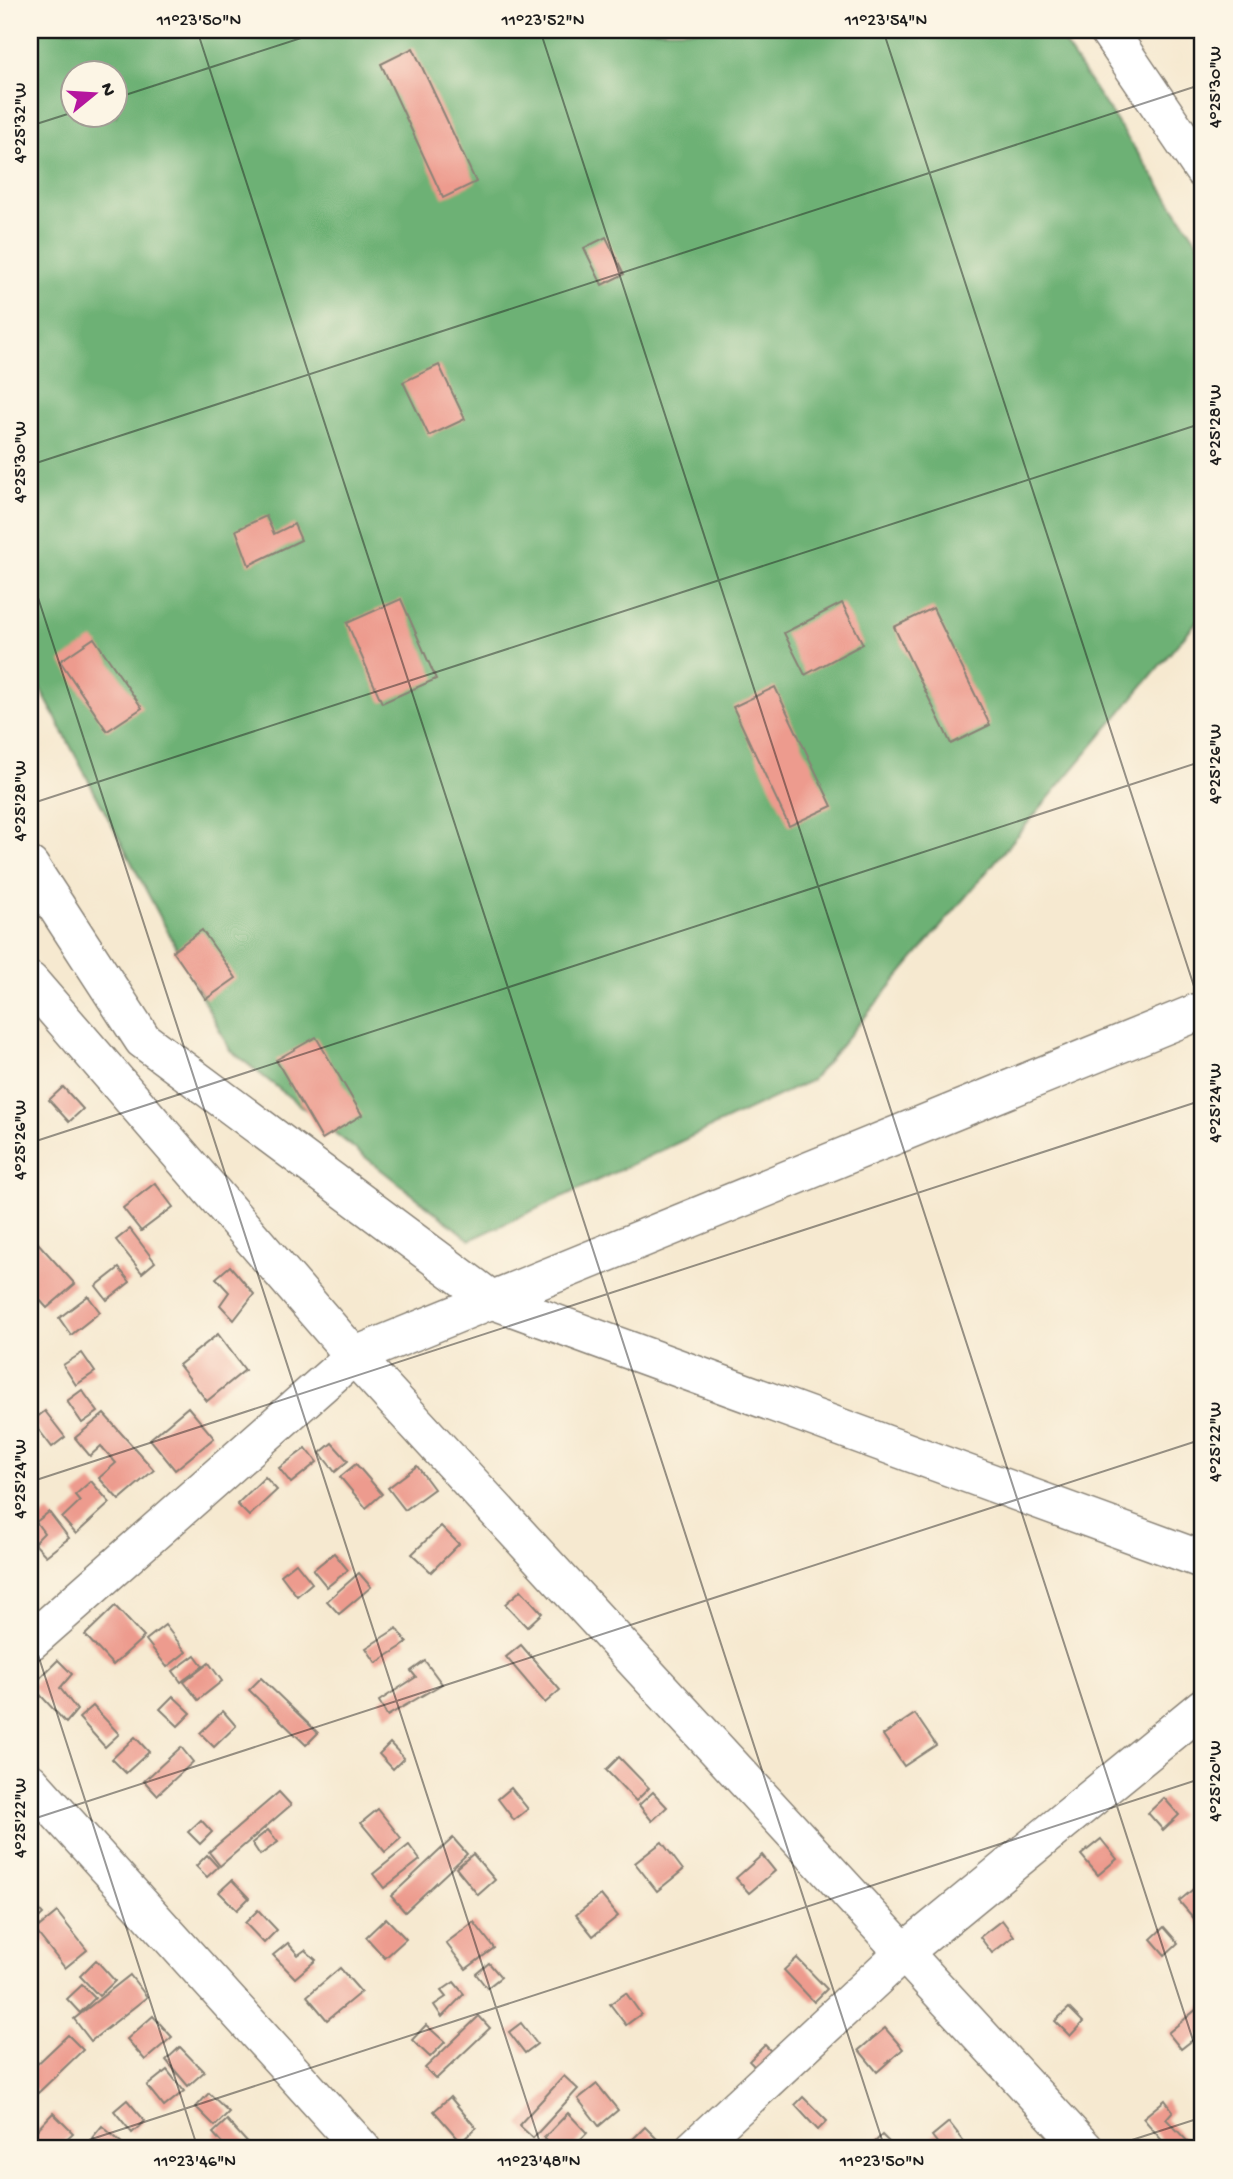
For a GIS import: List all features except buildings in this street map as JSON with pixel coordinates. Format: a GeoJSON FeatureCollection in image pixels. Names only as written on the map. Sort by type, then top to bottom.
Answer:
{"type":"FeatureCollection","features":[{"type":"Feature","properties":{"kind":"street"},"geometry":{"type":"LineString","coordinates":[[1108,30],[1203,170]]}},
{"type":"Feature","properties":{"kind":"street"},"geometry":{"type":"LineString","coordinates":[[30,866],[143,1040],[492,1300],[1203,1560]]}},
{"type":"Feature","properties":{"kind":"street"},"geometry":{"type":"LineString","coordinates":[[30,981],[354,1356],[1085,2149]]}},
{"type":"Feature","properties":{"kind":"street"},"geometry":{"type":"LineString","coordinates":[[30,1642],[354,1356],[1203,1010]]}},
{"type":"Feature","properties":{"kind":"street"},"geometry":{"type":"LineString","coordinates":[[693,2149],[904,1952],[1203,1707]]}},
{"type":"Feature","properties":{"kind":"street"},"geometry":{"type":"LineString","coordinates":[[30,1783],[362,2149]]}},
{"type":"Feature","properties":{"kind":"green space"},"geometry":{"type":"Polygon","coordinates":[[[30,30],[1055,30],[1203,250],[1203,614],[812,1080],[470,1240],[230,1050],[30,669],[30,30]]]}}]}
